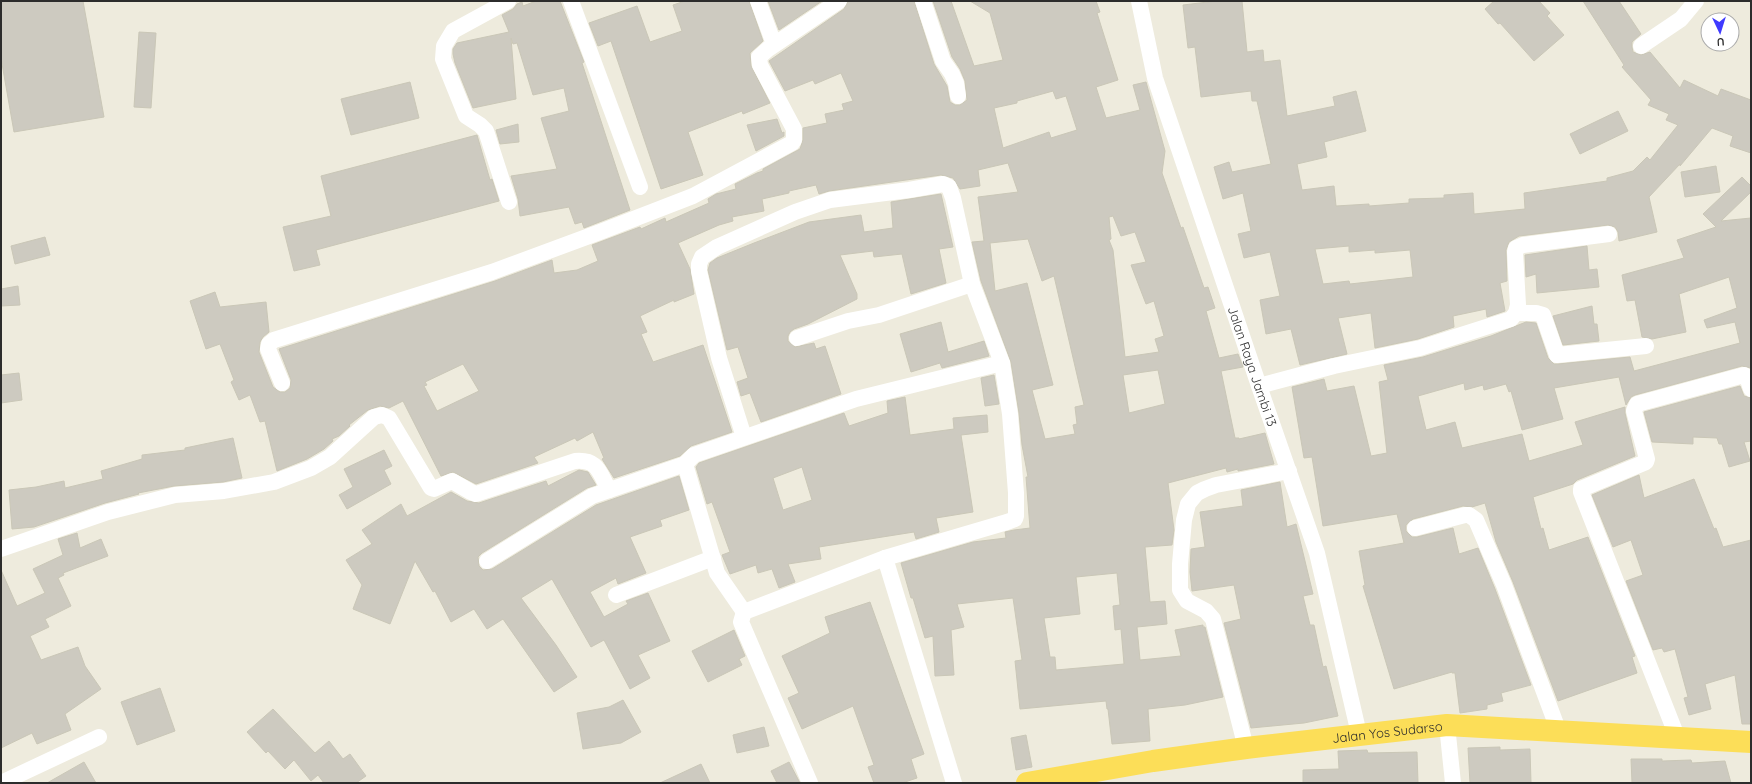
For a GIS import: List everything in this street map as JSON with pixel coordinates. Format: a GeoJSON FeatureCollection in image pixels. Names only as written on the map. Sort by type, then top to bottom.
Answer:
{"type":"FeatureCollection","features":[{"type":"Feature","properties":{"kind":"highway","name":"Jalan Yos Sudarso"},"geometry":{"type":"LineString","coordinates":[[1027,783],[1246,748],[1446,724],[1559,732],[1751,742]]}},
{"type":"Feature","properties":{"kind":"street"},"geometry":{"type":"LineString","coordinates":[[508,1],[453,31],[444,46],[443,59],[466,116],[480,124],[486,131],[509,202]]}},
{"type":"Feature","properties":{"kind":"street"},"geometry":{"type":"LineString","coordinates":[[571,1],[640,187]]}},
{"type":"Feature","properties":{"kind":"street"},"geometry":{"type":"LineString","coordinates":[[758,1],[774,44]]}},
{"type":"Feature","properties":{"kind":"street"},"geometry":{"type":"LineString","coordinates":[[282,384],[268,349],[268,344],[274,340],[492,272],[693,196],[792,143],[794,140],[794,129],[759,62],[759,57],[774,44],[839,1]]}},
{"type":"Feature","properties":{"kind":"street"},"geometry":{"type":"LineString","coordinates":[[923,1],[943,61],[952,74],[958,96]]}},
{"type":"Feature","properties":{"kind":"street","name":"Jalan Raya Jambi 13"},"geometry":{"type":"LineString","coordinates":[[1139,1],[1155,78],[1317,553],[1359,734]]}},
{"type":"Feature","properties":{"kind":"street"},"geometry":{"type":"LineString","coordinates":[[1641,46],[1681,19],[1696,1]]}},
{"type":"Feature","properties":{"kind":"street"},"geometry":{"type":"LineString","coordinates":[[744,437],[719,358],[699,271],[702,257],[717,247],[795,212],[830,200],[909,190],[942,184],[949,186],[972,284],[1002,363],[1010,414],[1016,493],[1016,516],[1014,519],[885,558],[744,612]]}},
{"type":"Feature","properties":{"kind":"street"},"geometry":{"type":"LineString","coordinates":[[1259,386],[1334,366],[1420,348],[1511,319],[1516,313],[1518,306],[1516,248],[1523,245],[1609,234]]}},
{"type":"Feature","properties":{"kind":"street"},"geometry":{"type":"LineString","coordinates":[[797,338],[848,321],[879,315],[972,284]]}},
{"type":"Feature","properties":{"kind":"street"},"geometry":{"type":"LineString","coordinates":[[1516,313],[1536,313],[1543,315],[1557,355],[1646,346]]}},
{"type":"Feature","properties":{"kind":"street"},"geometry":{"type":"LineString","coordinates":[[487,561],[592,496],[685,464],[694,455],[856,399],[1002,363]]}},
{"type":"Feature","properties":{"kind":"street"},"geometry":{"type":"LineString","coordinates":[[1678,739],[1581,489],[1646,462],[1647,459],[1634,411],[1637,404],[1744,376],[1747,377],[1751,389]]}},
{"type":"Feature","properties":{"kind":"street"},"geometry":{"type":"LineString","coordinates":[[1,549],[108,512],[175,494],[224,491],[274,482],[311,468],[330,457],[374,417],[382,415],[389,418],[431,488],[434,489],[452,481],[476,494],[575,461],[586,460],[596,466],[609,490]]}},
{"type":"Feature","properties":{"kind":"street"},"geometry":{"type":"LineString","coordinates":[[685,464],[717,573],[744,612]]}},
{"type":"Feature","properties":{"kind":"street"},"geometry":{"type":"LineString","coordinates":[[1246,748],[1213,619],[1206,611],[1187,601],[1180,590],[1180,564],[1184,520],[1191,498],[1204,489],[1216,485],[1289,471]]}},
{"type":"Feature","properties":{"kind":"street"},"geometry":{"type":"LineString","coordinates":[[1415,528],[1465,515],[1469,515],[1476,520],[1504,585],[1559,732]]}},
{"type":"Feature","properties":{"kind":"street"},"geometry":{"type":"LineString","coordinates":[[616,595],[713,558]]}},
{"type":"Feature","properties":{"kind":"street"},"geometry":{"type":"LineString","coordinates":[[885,558],[954,783]]}},
{"type":"Feature","properties":{"kind":"street"},"geometry":{"type":"LineString","coordinates":[[744,612],[741,622],[810,783]]}},
{"type":"Feature","properties":{"kind":"street"},"geometry":{"type":"LineString","coordinates":[[1446,724],[1453,783]]}},
{"type":"Feature","properties":{"kind":"street"},"geometry":{"type":"LineString","coordinates":[[1,783],[98,737]]}},
{"type":"Feature","properties":{"kind":"building"},"geometry":{"type":"Polygon","coordinates":[[[1,1],[83,1],[104,117],[14,132],[1,58],[1,1]]]}},
{"type":"Feature","properties":{"kind":"building"},"geometry":{"type":"Polygon","coordinates":[[[536,1],[560,1],[584,62],[582,63],[630,210],[584,228],[582,222],[575,224],[569,207],[520,216],[518,199],[511,176],[557,169],[541,118],[569,111],[564,88],[533,95],[517,43],[513,44],[511,38],[516,99],[473,108],[455,63],[453,54],[453,49],[457,43],[509,32],[502,15],[513,9],[517,4],[522,2],[523,6],[536,1]]]}},
{"type":"Feature","properties":{"kind":"building"},"geometry":{"type":"Polygon","coordinates":[[[685,1],[749,1],[763,41],[750,53],[751,66],[770,103],[743,114],[742,111],[688,132],[703,175],[661,189],[611,41],[598,46],[589,23],[637,6],[650,42],[682,31],[673,5],[685,1]]]}},
{"type":"Feature","properties":{"kind":"building"},"geometry":{"type":"Polygon","coordinates":[[[768,1],[822,1],[779,30],[768,1]]]}},
{"type":"Feature","properties":{"kind":"building"},"geometry":{"type":"Polygon","coordinates":[[[848,1],[914,1],[934,64],[947,86],[950,102],[955,105],[960,105],[967,100],[965,81],[960,69],[952,57],[933,1],[951,1],[974,66],[1003,60],[990,13],[970,1],[1096,1],[1100,12],[1097,13],[1118,80],[1096,87],[1106,118],[1140,110],[1133,85],[1146,82],[1165,151],[1162,173],[1181,228],[1183,227],[1204,288],[1208,287],[1215,308],[1206,311],[1219,358],[1238,354],[1243,367],[1221,371],[1235,438],[1239,439],[1265,433],[1274,464],[1227,472],[1226,468],[1168,483],[1174,530],[1172,545],[1145,547],[1150,602],[1165,601],[1167,624],[1137,627],[1140,660],[1181,656],[1175,630],[1203,625],[1203,627],[1205,627],[1223,697],[1185,705],[1148,709],[1150,741],[1112,744],[1106,701],[1020,709],[1015,661],[1022,660],[1013,598],[957,604],[964,627],[951,630],[954,675],[935,676],[933,636],[925,638],[901,563],[973,542],[1006,538],[1005,532],[1030,528],[1026,477],[1028,477],[1022,445],[1019,413],[1011,362],[981,281],[972,242],[984,241],[978,197],[1018,192],[1008,163],[978,170],[980,186],[960,189],[953,178],[941,175],[829,191],[819,194],[816,185],[789,191],[789,193],[762,199],[764,211],[732,217],[733,221],[719,225],[678,243],[690,269],[694,294],[674,302],[674,300],[640,316],[647,332],[641,334],[653,362],[703,345],[732,432],[691,446],[680,456],[614,478],[602,459],[604,458],[593,432],[577,441],[575,438],[534,457],[538,463],[476,484],[453,472],[441,476],[403,401],[389,408],[380,406],[368,410],[349,425],[350,426],[339,436],[332,439],[333,441],[324,449],[307,459],[277,471],[265,421],[260,422],[250,395],[239,400],[231,382],[234,380],[220,344],[206,349],[190,301],[215,292],[220,307],[266,302],[269,332],[260,342],[259,352],[273,387],[280,392],[285,392],[290,388],[291,380],[279,349],[495,281],[552,260],[554,273],[577,270],[598,261],[592,245],[640,227],[641,229],[665,218],[666,222],[709,203],[708,199],[716,194],[736,189],[735,184],[763,171],[763,169],[800,149],[803,140],[803,128],[827,123],[825,114],[844,110],[842,104],[853,101],[841,73],[815,84],[813,80],[785,91],[769,61],[844,9],[848,1]],[[1053,91],[1017,101],[1017,103],[994,108],[1003,148],[1049,132],[1051,138],[1077,130],[1066,96],[1056,99],[1053,91]],[[1113,216],[1109,217],[1111,239],[1109,240],[1113,250],[1125,357],[1159,352],[1155,339],[1164,336],[1154,301],[1146,304],[1131,265],[1146,262],[1135,232],[1121,236],[1113,216]],[[1028,239],[990,243],[995,291],[1027,283],[1053,385],[1032,390],[1045,439],[1075,434],[1073,425],[1077,424],[1075,407],[1084,405],[1054,276],[1042,281],[1028,239]],[[463,364],[425,382],[427,385],[424,386],[437,411],[479,391],[463,364]],[[1158,370],[1123,375],[1129,413],[1165,404],[1158,370]],[[1117,573],[1076,577],[1080,614],[1044,618],[1050,657],[1055,657],[1056,670],[1124,664],[1121,629],[1115,630],[1113,606],[1120,605],[1117,573]]]}},
{"type":"Feature","properties":{"kind":"building"},"geometry":{"type":"Polygon","coordinates":[[[1216,1],[1242,1],[1247,52],[1263,50],[1264,62],[1280,60],[1287,116],[1335,106],[1333,97],[1356,91],[1366,131],[1324,142],[1327,157],[1297,164],[1302,190],[1334,186],[1336,206],[1369,204],[1369,206],[1409,203],[1409,199],[1444,198],[1444,195],[1473,193],[1474,214],[1525,209],[1524,193],[1607,181],[1607,178],[1633,171],[1647,157],[1650,160],[1678,125],[1666,120],[1669,114],[1648,105],[1651,100],[1622,67],[1624,65],[1583,1],[1619,1],[1641,34],[1632,42],[1633,52],[1641,55],[1650,52],[1680,88],[1684,80],[1718,96],[1721,89],[1751,100],[1751,153],[1730,146],[1733,136],[1712,128],[1680,166],[1680,164],[1649,197],[1657,232],[1619,241],[1618,232],[1615,227],[1608,225],[1519,236],[1509,242],[1506,250],[1507,281],[1500,283],[1505,311],[1487,317],[1486,309],[1453,316],[1454,327],[1418,339],[1375,348],[1371,313],[1338,318],[1347,354],[1300,365],[1291,329],[1266,334],[1260,300],[1280,296],[1270,252],[1244,258],[1238,234],[1251,231],[1243,193],[1223,199],[1214,167],[1229,162],[1232,172],[1271,164],[1257,101],[1252,101],[1251,91],[1201,97],[1195,47],[1188,48],[1183,5],[1216,1]],[[1349,246],[1315,249],[1323,284],[1349,281],[1350,284],[1413,277],[1410,250],[1375,253],[1375,250],[1349,252],[1349,246]]]}},
{"type":"Feature","properties":{"kind":"building"},"geometry":{"type":"Polygon","coordinates":[[[1494,1],[1539,1],[1550,13],[1547,16],[1564,35],[1534,61],[1500,23],[1498,24],[1485,9],[1494,1]]]}},
{"type":"Feature","properties":{"kind":"building"},"geometry":{"type":"Polygon","coordinates":[[[139,32],[156,33],[151,108],[134,107],[139,32]]]}},
{"type":"Feature","properties":{"kind":"building"},"geometry":{"type":"Polygon","coordinates":[[[410,82],[419,118],[351,135],[341,99],[410,82]]]}},
{"type":"Feature","properties":{"kind":"building"},"geometry":{"type":"Polygon","coordinates":[[[1618,111],[1628,131],[1580,154],[1570,134],[1618,111]]]}},
{"type":"Feature","properties":{"kind":"building"},"geometry":{"type":"Polygon","coordinates":[[[777,119],[782,133],[784,132],[784,136],[756,151],[747,125],[777,119]]]}},
{"type":"Feature","properties":{"kind":"building"},"geometry":{"type":"Polygon","coordinates":[[[518,124],[519,142],[500,144],[496,130],[518,124]]]}},
{"type":"Feature","properties":{"kind":"building"},"geometry":{"type":"Polygon","coordinates":[[[477,135],[490,180],[492,179],[499,201],[316,250],[320,265],[294,271],[283,227],[331,216],[321,176],[477,135]]]}},
{"type":"Feature","properties":{"kind":"building"},"geometry":{"type":"Polygon","coordinates":[[[1716,166],[1720,192],[1685,197],[1681,172],[1716,166]]]}},
{"type":"Feature","properties":{"kind":"building"},"geometry":{"type":"Polygon","coordinates":[[[1742,177],[1751,186],[1751,192],[1721,221],[1751,218],[1751,368],[1742,366],[1635,395],[1631,397],[1626,405],[1619,377],[1554,388],[1563,419],[1522,430],[1511,391],[1509,392],[1506,384],[1484,390],[1483,385],[1465,390],[1464,383],[1418,396],[1426,430],[1455,422],[1462,448],[1522,434],[1529,461],[1583,445],[1575,422],[1625,407],[1635,456],[1577,480],[1573,484],[1533,497],[1541,529],[1543,528],[1549,550],[1588,537],[1635,656],[1632,657],[1637,673],[1558,701],[1513,582],[1496,542],[1485,503],[1472,507],[1463,506],[1413,519],[1406,525],[1406,531],[1412,537],[1417,537],[1453,528],[1459,554],[1478,548],[1531,685],[1501,693],[1503,701],[1487,705],[1487,709],[1460,713],[1455,673],[1452,672],[1394,689],[1363,586],[1365,585],[1359,551],[1404,543],[1397,514],[1323,526],[1312,457],[1304,458],[1292,387],[1324,379],[1327,391],[1354,386],[1371,456],[1387,453],[1379,382],[1388,380],[1384,365],[1423,357],[1491,336],[1526,322],[1536,323],[1548,358],[1554,364],[1630,357],[1634,371],[1740,343],[1735,322],[1707,328],[1704,320],[1737,308],[1729,277],[1679,294],[1686,332],[1652,339],[1642,337],[1635,300],[1627,301],[1622,275],[1684,258],[1677,240],[1716,227],[1703,214],[1742,177]]]}},
{"type":"Feature","properties":{"kind":"building"},"geometry":{"type":"Polygon","coordinates":[[[941,194],[953,247],[939,249],[946,283],[911,294],[902,254],[874,257],[873,251],[840,255],[857,294],[857,299],[808,324],[794,329],[788,336],[788,341],[795,347],[814,343],[816,349],[825,346],[841,394],[761,422],[750,393],[741,396],[737,382],[748,378],[738,347],[727,350],[708,270],[710,263],[717,258],[809,222],[861,215],[864,232],[893,228],[891,202],[941,194]]]}},
{"type":"Feature","properties":{"kind":"building"},"geometry":{"type":"Polygon","coordinates":[[[45,237],[50,255],[15,264],[11,246],[45,237]]]}},
{"type":"Feature","properties":{"kind":"building"},"geometry":{"type":"Polygon","coordinates":[[[1587,246],[1589,270],[1597,269],[1599,287],[1537,293],[1536,274],[1526,277],[1525,255],[1587,246]]]}},
{"type":"Feature","properties":{"kind":"building"},"geometry":{"type":"Polygon","coordinates":[[[18,286],[20,305],[1,306],[1,289],[18,286]]]}},
{"type":"Feature","properties":{"kind":"building"},"geometry":{"type":"Polygon","coordinates":[[[1592,306],[1594,324],[1597,324],[1599,341],[1563,345],[1553,316],[1592,306]]]}},
{"type":"Feature","properties":{"kind":"building"},"geometry":{"type":"Polygon","coordinates":[[[941,322],[948,352],[984,341],[989,356],[942,368],[940,363],[911,372],[900,334],[941,322]]]}},
{"type":"Feature","properties":{"kind":"building"},"geometry":{"type":"Polygon","coordinates":[[[19,373],[22,400],[1,403],[1,375],[19,373]]]}},
{"type":"Feature","properties":{"kind":"building"},"geometry":{"type":"Polygon","coordinates":[[[994,375],[999,404],[985,406],[981,378],[994,375]]]}},
{"type":"Feature","properties":{"kind":"building"},"geometry":{"type":"Polygon","coordinates":[[[1740,386],[1744,396],[1751,398],[1751,441],[1744,442],[1750,461],[1729,467],[1722,444],[1719,444],[1717,438],[1693,437],[1693,444],[1652,442],[1644,412],[1740,386]]]}},
{"type":"Feature","properties":{"kind":"building"},"geometry":{"type":"Polygon","coordinates":[[[905,397],[910,435],[954,429],[953,418],[987,415],[988,432],[961,435],[973,512],[936,518],[939,532],[916,539],[914,532],[819,547],[821,559],[788,564],[795,582],[779,588],[772,569],[758,573],[756,565],[730,574],[722,555],[730,552],[712,502],[707,504],[696,467],[699,463],[844,413],[849,426],[888,413],[887,401],[905,397]],[[802,467],[773,478],[783,510],[812,500],[802,467]]]}},
{"type":"Feature","properties":{"kind":"building"},"geometry":{"type":"Polygon","coordinates":[[[233,438],[242,478],[223,482],[174,486],[138,493],[139,494],[105,503],[34,527],[12,529],[9,490],[36,487],[64,481],[65,488],[103,479],[101,471],[142,459],[142,455],[185,450],[185,448],[233,438]]]}},
{"type":"Feature","properties":{"kind":"building"},"geometry":{"type":"Polygon","coordinates":[[[384,450],[392,466],[384,470],[391,484],[347,509],[339,495],[353,487],[344,469],[384,450]]]}},
{"type":"Feature","properties":{"kind":"building"},"geometry":{"type":"Polygon","coordinates":[[[579,470],[588,472],[596,485],[587,488],[482,553],[478,557],[479,566],[483,570],[492,569],[596,505],[679,476],[689,510],[660,520],[662,526],[630,537],[646,573],[618,584],[616,578],[590,592],[604,617],[628,604],[626,601],[648,593],[670,641],[638,655],[650,678],[630,689],[604,640],[591,647],[552,579],[521,598],[556,645],[577,677],[554,692],[503,619],[487,629],[474,609],[451,622],[435,591],[433,592],[415,561],[390,624],[353,609],[362,585],[346,560],[372,544],[362,530],[401,504],[407,516],[451,492],[467,501],[479,503],[546,481],[548,486],[579,470]]]}},
{"type":"Feature","properties":{"kind":"building"},"geometry":{"type":"Polygon","coordinates":[[[1639,475],[1644,498],[1694,479],[1714,529],[1716,528],[1723,547],[1751,540],[1751,724],[1742,724],[1735,675],[1705,684],[1711,709],[1689,715],[1684,698],[1688,697],[1675,649],[1664,652],[1662,648],[1653,650],[1626,581],[1643,575],[1631,540],[1613,547],[1592,495],[1639,475]]]}},
{"type":"Feature","properties":{"kind":"building"},"geometry":{"type":"Polygon","coordinates":[[[1280,482],[1287,527],[1296,524],[1313,594],[1303,596],[1310,625],[1314,625],[1323,667],[1326,666],[1338,716],[1304,723],[1251,728],[1224,623],[1241,619],[1234,585],[1192,591],[1190,572],[1191,549],[1205,547],[1200,512],[1243,506],[1241,490],[1280,482]]]}},
{"type":"Feature","properties":{"kind":"building"},"geometry":{"type":"Polygon","coordinates":[[[77,533],[80,548],[101,539],[108,556],[63,573],[64,575],[58,578],[71,606],[45,619],[49,627],[30,636],[41,660],[78,647],[85,666],[101,689],[65,714],[71,730],[37,744],[32,733],[1,748],[1,570],[17,606],[45,593],[33,569],[63,555],[58,539],[77,533]]]}},
{"type":"Feature","properties":{"kind":"building"},"geometry":{"type":"Polygon","coordinates":[[[870,602],[924,754],[911,759],[917,778],[902,783],[874,783],[868,767],[874,765],[853,706],[802,729],[788,698],[799,693],[782,656],[830,633],[825,617],[870,602]]]}},
{"type":"Feature","properties":{"kind":"building"},"geometry":{"type":"Polygon","coordinates":[[[734,630],[745,656],[739,659],[742,665],[708,682],[692,651],[734,630]]]}},
{"type":"Feature","properties":{"kind":"building"},"geometry":{"type":"Polygon","coordinates":[[[160,688],[175,731],[137,745],[121,702],[160,688]]]}},
{"type":"Feature","properties":{"kind":"building"},"geometry":{"type":"Polygon","coordinates":[[[623,700],[641,732],[621,743],[583,749],[577,713],[609,707],[623,700]]]}},
{"type":"Feature","properties":{"kind":"building"},"geometry":{"type":"Polygon","coordinates":[[[273,709],[315,753],[329,741],[343,759],[350,754],[366,776],[356,783],[324,783],[318,775],[311,781],[294,760],[285,769],[268,751],[266,753],[247,732],[273,709]]]}},
{"type":"Feature","properties":{"kind":"building"},"geometry":{"type":"Polygon","coordinates":[[[764,727],[769,746],[737,753],[733,735],[764,727]]]}},
{"type":"Feature","properties":{"kind":"building"},"geometry":{"type":"Polygon","coordinates":[[[1026,735],[1032,767],[1016,770],[1011,738],[1026,735]]]}},
{"type":"Feature","properties":{"kind":"building"},"geometry":{"type":"Polygon","coordinates":[[[1500,747],[1500,750],[1530,749],[1531,783],[1470,783],[1468,748],[1500,747]]]}},
{"type":"Feature","properties":{"kind":"building"},"geometry":{"type":"Polygon","coordinates":[[[1367,750],[1368,753],[1417,752],[1418,783],[1303,783],[1303,770],[1339,769],[1338,751],[1367,750]]]}},
{"type":"Feature","properties":{"kind":"building"},"geometry":{"type":"Polygon","coordinates":[[[1631,759],[1662,759],[1662,761],[1691,760],[1692,763],[1725,761],[1731,783],[1632,783],[1631,759]]]}},
{"type":"Feature","properties":{"kind":"building"},"geometry":{"type":"Polygon","coordinates":[[[84,762],[96,783],[47,783],[84,762]]]}},
{"type":"Feature","properties":{"kind":"building"},"geometry":{"type":"Polygon","coordinates":[[[789,762],[800,783],[777,783],[771,771],[789,762]]]}},
{"type":"Feature","properties":{"kind":"building"},"geometry":{"type":"Polygon","coordinates":[[[701,764],[710,783],[660,783],[701,764]]]}}]}
